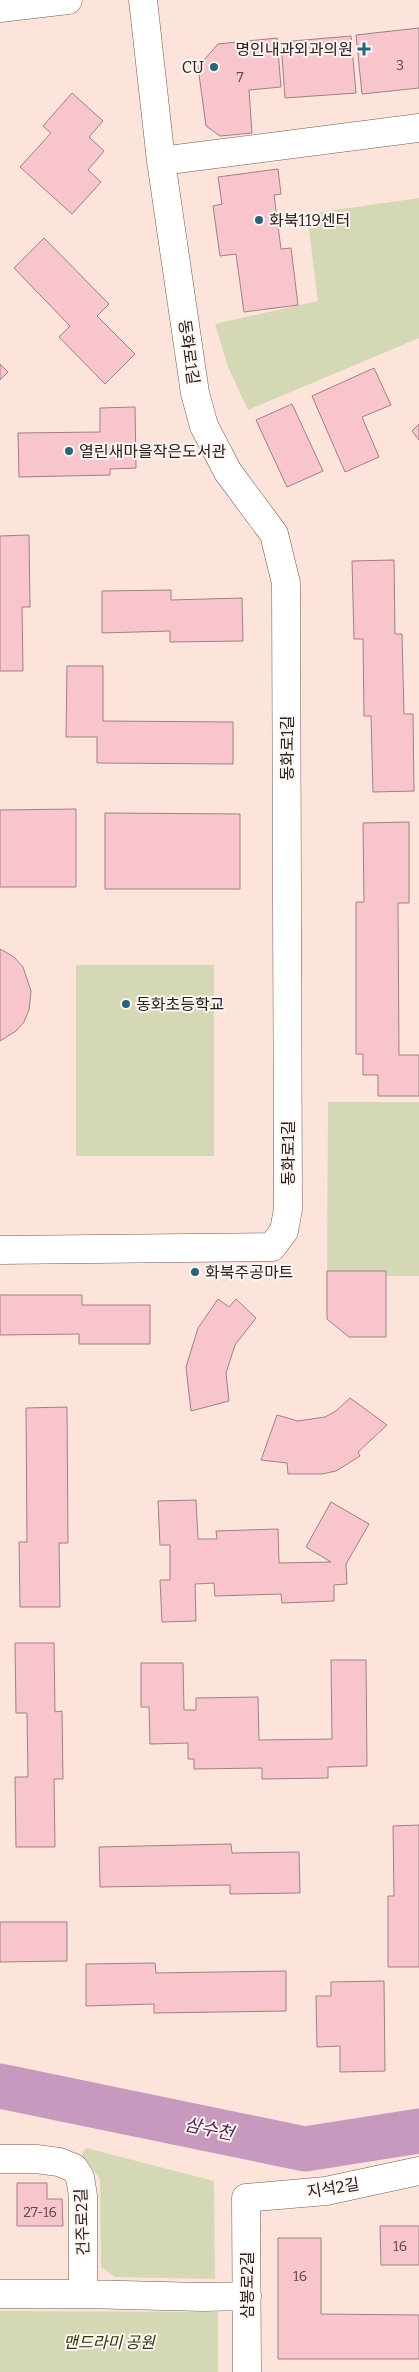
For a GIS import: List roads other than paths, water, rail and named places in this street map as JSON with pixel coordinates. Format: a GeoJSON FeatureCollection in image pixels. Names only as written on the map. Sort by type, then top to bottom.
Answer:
{"type":"FeatureCollection","features":[{"type":"Feature","properties":{"kind":"street"},"geometry":{"type":"LineString","coordinates":[[0,8],[68,0]]}},
{"type":"Feature","properties":{"kind":"street","name":"동화로1길"},"geometry":{"type":"LineString","coordinates":[[0,1250],[272,1246],[284,1231],[288,1209],[286,583],[274,534],[228,472],[204,426],[195,393],[161,160],[142,0]]}},
{"type":"Feature","properties":{"kind":"street"},"geometry":{"type":"LineString","coordinates":[[161,160],[419,128]]}},
{"type":"Feature","properties":{"kind":"street","name":"건주로2길"},"geometry":{"type":"LineString","coordinates":[[0,2159],[59,2162],[74,2168],[80,2177],[84,2196],[83,2294]]}},
{"type":"Feature","properties":{"kind":"street","name":"지석2길"},"geometry":{"type":"LineString","coordinates":[[246,2198],[326,2191],[419,2171]]}},
{"type":"Feature","properties":{"kind":"street","name":"삼봉로2길"},"geometry":{"type":"LineString","coordinates":[[246,2198],[247,2372]]}},
{"type":"Feature","properties":{"kind":"street"},"geometry":{"type":"LineString","coordinates":[[0,2294],[247,2296]]}},
{"type":"Feature","properties":{"kind":"waterway","name":"삼수천"},"geometry":{"type":"LineString","coordinates":[[0,2086],[305,2149],[419,2131]]}},
{"type":"Feature","properties":{"kind":"place","name":"명인내과외과의원"},"geometry":{"type":"Point","coordinates":[364,49]}},
{"type":"Feature","properties":{"kind":"place","name":"CU"},"geometry":{"type":"Point","coordinates":[214,67]}},
{"type":"Feature","properties":{"kind":"place","name":"화북119센터"},"geometry":{"type":"Point","coordinates":[259,220]}},
{"type":"Feature","properties":{"kind":"place","name":"열린새마을작은도서관"},"geometry":{"type":"Point","coordinates":[69,451]}},
{"type":"Feature","properties":{"kind":"place","name":"동화초등학교"},"geometry":{"type":"Point","coordinates":[126,1004]}},
{"type":"Feature","properties":{"kind":"place","name":"화북주공마트"},"geometry":{"type":"Point","coordinates":[195,1272]}},
{"type":"Feature","properties":{"kind":"park label","name":"맨드라미 공원"},"geometry":{"type":"Point","coordinates":[109,2342]}}]}
